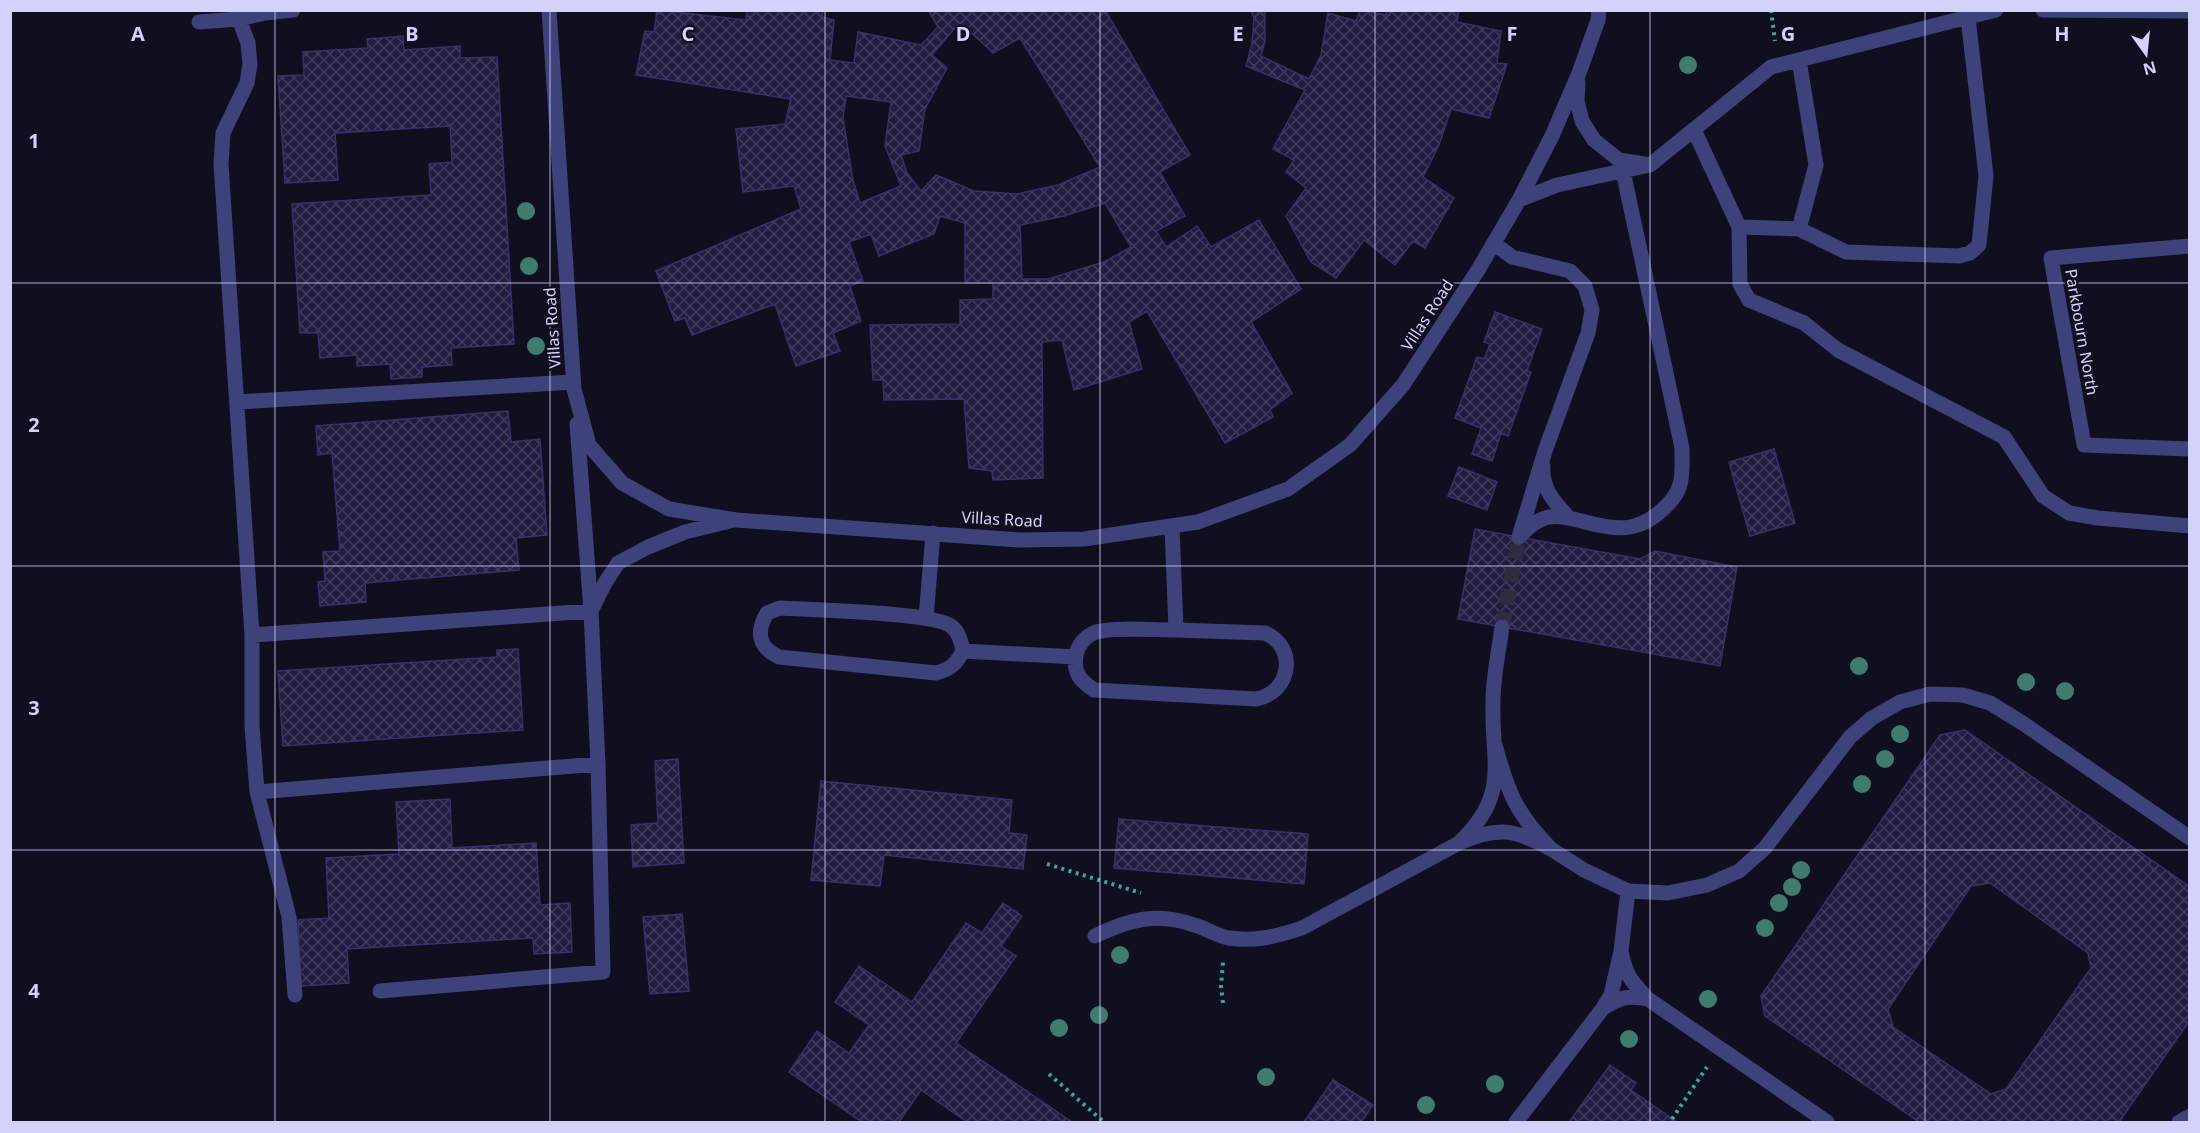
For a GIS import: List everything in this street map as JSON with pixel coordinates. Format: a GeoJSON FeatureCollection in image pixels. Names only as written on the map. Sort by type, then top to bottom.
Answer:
{"type":"FeatureCollection","features":[{"type":"Feature","properties":{"kind":"street"},"geometry":{"type":"LineString","coordinates":[[199,22],[239,19],[293,10]]}},
{"type":"Feature","properties":{"kind":"street","name":"Villas Road"},"geometry":{"type":"LineString","coordinates":[[549,10],[574,385],[589,445],[622,483],[669,509],[736,520],[1020,540],[1084,539],[1198,522],[1288,489],[1350,445],[1403,385],[1495,243],[1552,136],[1579,73],[1598,20],[1599,10]]}},
{"type":"Feature","properties":{"kind":"street"},"geometry":{"type":"LineString","coordinates":[[1519,200],[1557,184],[1650,165],[1771,67],[1996,10]]}},
{"type":"Feature","properties":{"kind":"street"},"geometry":{"type":"LineString","coordinates":[[2043,10],[2190,11]]}},
{"type":"Feature","properties":{"kind":"street"},"geometry":{"type":"LineString","coordinates":[[1739,226],[1799,229],[1846,252],[1959,256],[1970,253],[1979,245],[1986,176],[1968,17]]}},
{"type":"Feature","properties":{"kind":"street"},"geometry":{"type":"LineString","coordinates":[[239,19],[248,43],[250,64],[247,84],[223,133],[220,148],[252,635],[252,726],[257,792],[289,917],[295,994]]}},
{"type":"Feature","properties":{"kind":"street"},"geometry":{"type":"LineString","coordinates":[[1798,60],[1816,165],[1799,229]]}},
{"type":"Feature","properties":{"kind":"street"},"geometry":{"type":"LineString","coordinates":[[1579,73],[1577,100],[1582,121],[1594,140],[1619,160],[1650,165]]}},
{"type":"Feature","properties":{"kind":"street"},"geometry":{"type":"LineString","coordinates":[[1694,130],[1739,226],[1740,284],[1749,300],[1804,323],[1838,350],[2004,437],[2043,496],[2069,513],[2098,518],[2190,526]]}},
{"type":"Feature","properties":{"kind":"street"},"geometry":{"type":"LineString","coordinates":[[1495,243],[1512,257],[1570,271],[1586,286],[1592,310],[1588,333],[1545,451],[1519,537],[1532,524],[1549,517],[1569,518],[1624,528],[1649,522],[1675,499],[1682,478],[1682,448],[1623,171]]}},
{"type":"Feature","properties":{"kind":"street","name":"Parkbourn North"},"geometry":{"type":"LineString","coordinates":[[2190,246],[2051,258],[2084,445],[2190,449]]}},
{"type":"Feature","properties":{"kind":"street"},"geometry":{"type":"LineString","coordinates":[[237,402],[574,385],[591,611],[598,764],[603,972],[380,990]]}},
{"type":"Feature","properties":{"kind":"street"},"geometry":{"type":"LineString","coordinates":[[1545,451],[1542,475],[1550,497],[1569,518]]}},
{"type":"Feature","properties":{"kind":"street"},"geometry":{"type":"LineString","coordinates":[[591,611],[618,563],[648,547],[685,532],[736,520]]}},
{"type":"Feature","properties":{"kind":"street"},"geometry":{"type":"LineString","coordinates":[[1172,526],[1176,630]]}},
{"type":"Feature","properties":{"kind":"street"},"geometry":{"type":"LineString","coordinates":[[926,618],[933,533]]}},
{"type":"Feature","properties":{"kind":"street"},"geometry":{"type":"LineString","coordinates":[[780,608],[926,618],[952,627],[959,635],[963,651],[956,664],[948,670],[936,673],[779,657],[763,646],[759,633],[767,613],[780,608]]}},
{"type":"Feature","properties":{"kind":"street"},"geometry":{"type":"LineString","coordinates":[[252,635],[591,611]]}},
{"type":"Feature","properties":{"kind":"street"},"geometry":{"type":"LineString","coordinates":[[1459,843],[1476,826],[1489,803],[1495,776],[1492,699],[1502,627]]}},
{"type":"Feature","properties":{"kind":"street"},"geometry":{"type":"LineString","coordinates":[[1176,630],[1265,633],[1275,637],[1285,655],[1283,680],[1276,692],[1256,699],[1101,691],[1094,690],[1077,676],[1074,665],[1076,651],[1083,640],[1095,633],[1176,630]]}},
{"type":"Feature","properties":{"kind":"street"},"geometry":{"type":"LineString","coordinates":[[963,651],[1076,657]]}},
{"type":"Feature","properties":{"kind":"street"},"geometry":{"type":"LineString","coordinates":[[1095,936],[1116,925],[1146,917],[1170,918],[1194,924],[1227,938],[1247,940],[1275,937],[1302,928],[1459,843],[1479,834],[1498,831],[1515,832],[1628,891],[1668,893],[1707,885],[1739,871],[1765,848],[1850,737],[1872,717],[1900,702],[1930,694],[1963,696],[1990,703],[2190,838]]}},
{"type":"Feature","properties":{"kind":"street"},"geometry":{"type":"LineString","coordinates":[[1495,745],[1514,803],[1529,826],[1551,849]]}},
{"type":"Feature","properties":{"kind":"street"},"geometry":{"type":"LineString","coordinates":[[257,792],[598,764]]}},
{"type":"Feature","properties":{"kind":"street"},"geometry":{"type":"LineString","coordinates":[[1516,1122],[1603,1008],[1611,994],[1621,951],[1628,891]]}},
{"type":"Feature","properties":{"kind":"street"},"geometry":{"type":"LineString","coordinates":[[1621,951],[1625,971],[1633,984],[1648,999],[1827,1122]]}},
{"type":"Feature","properties":{"kind":"street"},"geometry":{"type":"LineString","coordinates":[[1603,1008],[1617,999],[1633,996],[1648,999]]}},
{"type":"Feature","properties":{"kind":"street"},"geometry":{"type":"LineString","coordinates":[[2180,1122],[2190,1116]]}},
{"type":"Feature","properties":{"kind":"path"},"geometry":{"type":"LineString","coordinates":[[1047,864],[1151,896],[1146,917]]}},
{"type":"Feature","properties":{"kind":"path"},"geometry":{"type":"LineString","coordinates":[[1223,1003],[1222,970],[1227,938]]}},
{"type":"Feature","properties":{"kind":"path"},"geometry":{"type":"LineString","coordinates":[[1672,1119],[1720,1048]]}},
{"type":"Feature","properties":{"kind":"path"},"geometry":{"type":"LineString","coordinates":[[1048,1074],[1104,1122]]}},
{"type":"Feature","properties":{"kind":"building"},"geometry":{"type":"Polygon","coordinates":[[[657,10],[746,20],[747,10],[823,10],[822,17],[834,20],[830,60],[854,63],[858,32],[921,45],[938,27],[928,10],[1105,10],[1190,155],[1160,172],[1185,216],[1156,231],[1166,247],[1197,226],[1211,247],[1259,220],[1301,289],[1251,322],[1292,393],[1270,410],[1273,417],[1225,443],[1147,311],[1129,322],[1142,369],[1074,390],[1062,340],[1042,342],[1043,478],[993,480],[992,471],[969,468],[964,399],[884,400],[883,380],[873,380],[870,325],[960,324],[960,300],[993,299],[993,283],[965,283],[965,223],[940,216],[934,234],[879,256],[871,234],[849,242],[863,281],[850,286],[861,321],[833,333],[840,351],[796,366],[775,304],[692,335],[685,318],[675,321],[656,271],[801,209],[794,186],[743,192],[736,129],[785,124],[791,99],[636,75],[645,31],[654,32],[657,10]],[[960,22],[932,55],[947,68],[925,109],[919,151],[901,155],[907,173],[921,191],[936,175],[974,191],[1017,194],[1058,185],[1100,167],[1020,38],[993,53],[960,22]],[[846,96],[843,118],[853,180],[860,203],[901,186],[885,146],[891,102],[846,96]],[[1105,203],[1064,216],[1020,225],[1022,279],[1048,279],[1104,262],[1131,247],[1105,203]]]}},
{"type":"Feature","properties":{"kind":"building"},"geometry":{"type":"Polygon","coordinates":[[[1251,10],[1264,10],[1265,12],[1265,41],[1261,56],[1309,79],[1321,55],[1328,13],[1356,21],[1360,10],[1386,15],[1387,10],[1459,10],[1457,22],[1501,31],[1497,63],[1507,64],[1489,118],[1451,109],[1439,145],[1423,177],[1454,198],[1425,248],[1413,241],[1395,265],[1364,240],[1336,278],[1311,262],[1286,216],[1306,188],[1286,172],[1294,160],[1273,149],[1305,90],[1246,66],[1252,44],[1254,18],[1251,10]]]}},
{"type":"Feature","properties":{"kind":"building"},"geometry":{"type":"Polygon","coordinates":[[[403,36],[404,50],[460,46],[460,58],[497,57],[514,344],[451,348],[452,365],[422,367],[422,377],[391,379],[390,364],[357,366],[357,355],[320,358],[318,333],[300,333],[292,204],[431,195],[429,164],[452,162],[450,126],[335,133],[338,180],[285,183],[278,76],[304,75],[303,52],[368,48],[367,39],[403,36]]]}},
{"type":"Feature","properties":{"kind":"building"},"geometry":{"type":"Polygon","coordinates":[[[1495,312],[1542,329],[1527,371],[1531,372],[1508,436],[1501,433],[1492,461],[1472,454],[1481,428],[1455,418],[1477,357],[1484,359],[1490,344],[1484,342],[1495,312]]]}},
{"type":"Feature","properties":{"kind":"building"},"geometry":{"type":"Polygon","coordinates":[[[508,411],[511,442],[540,439],[547,535],[516,538],[519,570],[365,583],[366,602],[320,606],[318,582],[325,581],[323,552],[340,551],[332,453],[318,455],[316,426],[508,411]]]}},
{"type":"Feature","properties":{"kind":"building"},"geometry":{"type":"Polygon","coordinates":[[[1774,449],[1795,523],[1750,536],[1729,462],[1774,449]]]}},
{"type":"Feature","properties":{"kind":"building"},"geometry":{"type":"Polygon","coordinates":[[[1459,467],[1497,482],[1487,510],[1448,496],[1459,467]]]}},
{"type":"Feature","properties":{"kind":"building"},"geometry":{"type":"Polygon","coordinates":[[[1475,529],[1640,559],[1655,551],[1737,567],[1720,666],[1458,619],[1475,529]]]}},
{"type":"Feature","properties":{"kind":"building"},"geometry":{"type":"Polygon","coordinates":[[[518,649],[523,730],[283,746],[278,671],[497,657],[497,650],[518,649]]]}},
{"type":"Feature","properties":{"kind":"building"},"geometry":{"type":"Polygon","coordinates":[[[1965,730],[2190,887],[2190,1020],[2119,1122],[1919,1122],[1765,1016],[1761,996],[1940,735],[1965,730]],[[1990,883],[1971,886],[1888,1009],[1893,1027],[1991,1094],[2006,1089],[2091,968],[2088,953],[1990,883]]]}},
{"type":"Feature","properties":{"kind":"building"},"geometry":{"type":"Polygon","coordinates":[[[678,759],[684,863],[633,867],[631,825],[658,823],[655,761],[678,759]]]}},
{"type":"Feature","properties":{"kind":"building"},"geometry":{"type":"Polygon","coordinates":[[[821,781],[1012,800],[1009,833],[1027,835],[1023,869],[884,855],[880,886],[811,880],[821,781]]]}},
{"type":"Feature","properties":{"kind":"building"},"geometry":{"type":"Polygon","coordinates":[[[450,799],[452,848],[536,843],[540,905],[570,903],[572,952],[534,954],[533,938],[347,949],[349,983],[301,986],[298,920],[329,918],[326,858],[399,854],[396,802],[450,799]]]}},
{"type":"Feature","properties":{"kind":"building"},"geometry":{"type":"Polygon","coordinates":[[[1119,819],[1308,834],[1304,884],[1114,868],[1119,819]]]}},
{"type":"Feature","properties":{"kind":"building"},"geometry":{"type":"Polygon","coordinates":[[[1003,903],[1022,916],[1001,946],[1016,956],[956,1043],[1072,1122],[967,1122],[921,1090],[899,1122],[862,1122],[789,1072],[817,1031],[849,1053],[869,1025],[835,1002],[859,966],[912,1002],[966,923],[982,933],[1003,903]]]}},
{"type":"Feature","properties":{"kind":"building"},"geometry":{"type":"Polygon","coordinates":[[[682,914],[689,991],[650,994],[643,917],[682,914]]]}},
{"type":"Feature","properties":{"kind":"building"},"geometry":{"type":"Polygon","coordinates":[[[1610,1065],[1636,1083],[1631,1090],[1677,1122],[1569,1122],[1610,1065]]]}},
{"type":"Feature","properties":{"kind":"building"},"geometry":{"type":"Polygon","coordinates":[[[1333,1080],[1373,1105],[1361,1122],[1304,1122],[1333,1080]]]}},
{"type":"Feature","properties":{"kind":"tunnel"},"geometry":{"type":"LineString","coordinates":[[1502,627],[1519,537]]}}]}
